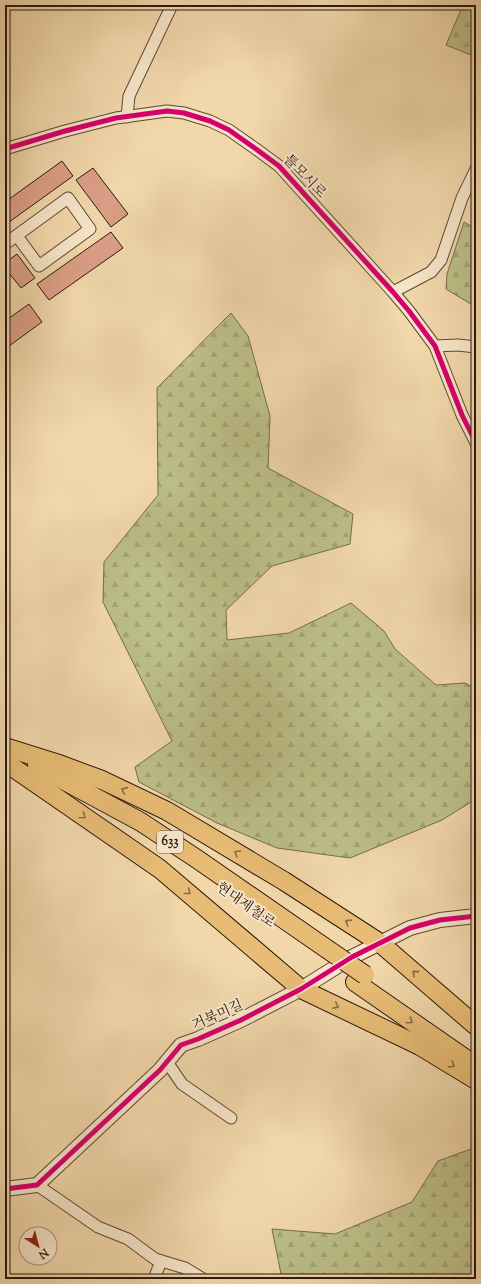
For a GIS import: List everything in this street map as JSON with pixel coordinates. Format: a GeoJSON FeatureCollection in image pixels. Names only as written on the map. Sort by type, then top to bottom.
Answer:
{"type":"FeatureCollection","features":[{"type":"Feature","properties":{"kind":"highway"},"geometry":{"type":"LineString","coordinates":[[5,748],[56,763],[102,780],[167,811],[284,881],[380,943],[476,1026]]}},
{"type":"Feature","properties":{"kind":"highway","name":"현대제철로"},"geometry":{"type":"LineString","coordinates":[[5,748],[141,822],[197,859],[476,1066]]}},
{"type":"Feature","properties":{"kind":"highway","name":"현대제철로"},"geometry":{"type":"LineString","coordinates":[[5,758],[143,835],[323,953]]}},
{"type":"Feature","properties":{"kind":"highway"},"geometry":{"type":"LineString","coordinates":[[5,762],[160,869],[209,909],[301,989],[420,1046],[476,1080]]}},
{"type":"Feature","properties":{"kind":"highway","name":"현대제철로"},"geometry":{"type":"LineString","coordinates":[[360,979],[476,1051]]}},
{"type":"Feature","properties":{"kind":"street"},"geometry":{"type":"LineString","coordinates":[[127,117],[129,96],[172,5]]}},
{"type":"Feature","properties":{"kind":"street","name":"틀모시로"},"geometry":{"type":"LineString","coordinates":[[5,149],[116,118],[167,111],[184,113],[210,121],[229,130],[279,166],[409,311],[435,346],[462,416],[476,443]]}},
{"type":"Feature","properties":{"kind":"street"},"geometry":{"type":"LineString","coordinates":[[393,292],[431,272],[441,260],[462,198],[476,168]]}},
{"type":"Feature","properties":{"kind":"street"},"geometry":{"type":"LineString","coordinates":[[5,244],[68,198],[90,229],[39,266],[16,236]]}},
{"type":"Feature","properties":{"kind":"street"},"geometry":{"type":"LineString","coordinates":[[435,346],[458,345],[476,347]]}},
{"type":"Feature","properties":{"kind":"street","name":"거북미길"},"geometry":{"type":"LineString","coordinates":[[37,1185],[160,1070],[181,1045],[241,1020],[301,989],[352,957],[410,928],[440,920],[474,917]]}},
{"type":"Feature","properties":{"kind":"street"},"geometry":{"type":"LineString","coordinates":[[167,1062],[182,1084],[232,1118]]}},
{"type":"Feature","properties":{"kind":"street"},"geometry":{"type":"LineString","coordinates":[[5,1190],[37,1185],[98,1227],[128,1239],[155,1259],[185,1268],[203,1279]]}},
{"type":"Feature","properties":{"kind":"street"},"geometry":{"type":"LineString","coordinates":[[154,1279],[161,1261]]}},
{"type":"Feature","properties":{"kind":"green space"},"geometry":{"type":"Polygon","coordinates":[[[463,5],[476,5],[476,57],[446,45],[463,5]]]}},
{"type":"Feature","properties":{"kind":"green space"},"geometry":{"type":"Polygon","coordinates":[[[464,222],[476,229],[476,307],[446,289],[447,274],[464,222]]]}},
{"type":"Feature","properties":{"kind":"green space"},"geometry":{"type":"Polygon","coordinates":[[[231,313],[248,336],[270,416],[268,468],[353,514],[350,544],[272,566],[226,610],[227,640],[289,633],[351,603],[384,631],[395,649],[436,685],[465,683],[476,689],[476,799],[442,820],[350,858],[277,848],[217,823],[139,782],[135,767],[172,741],[103,602],[104,562],[158,495],[157,388],[231,313]]]}},
{"type":"Feature","properties":{"kind":"green space"},"geometry":{"type":"Polygon","coordinates":[[[471,1149],[476,1150],[476,1279],[282,1279],[272,1229],[335,1234],[412,1202],[438,1161],[471,1149]]]}},
{"type":"Feature","properties":{"kind":"building"},"geometry":{"type":"Polygon","coordinates":[[[62,161],[73,176],[5,225],[5,202],[62,161]]]}},
{"type":"Feature","properties":{"kind":"building"},"geometry":{"type":"Polygon","coordinates":[[[93,168],[128,214],[111,227],[76,180],[93,168]]]}},
{"type":"Feature","properties":{"kind":"building"},"geometry":{"type":"Polygon","coordinates":[[[111,232],[123,248],[49,300],[37,284],[111,232]]]}},
{"type":"Feature","properties":{"kind":"building"},"geometry":{"type":"Polygon","coordinates":[[[17,254],[35,278],[21,288],[5,268],[5,263],[17,254]]]}},
{"type":"Feature","properties":{"kind":"building"},"geometry":{"type":"Polygon","coordinates":[[[29,304],[42,322],[5,349],[5,321],[29,304]]]}},
{"type":"Feature","properties":{"kind":"cycle path"},"geometry":{"type":"LineString","coordinates":[[5,149],[116,118],[167,111],[184,113],[210,121],[229,130],[279,166],[409,311],[435,346],[462,415],[476,443]]}},
{"type":"Feature","properties":{"kind":"cycle path"},"geometry":{"type":"LineString","coordinates":[[5,1189],[37,1185],[160,1070],[181,1045],[241,1020],[301,989],[352,957],[410,928],[440,920],[476,916]]}}]}
